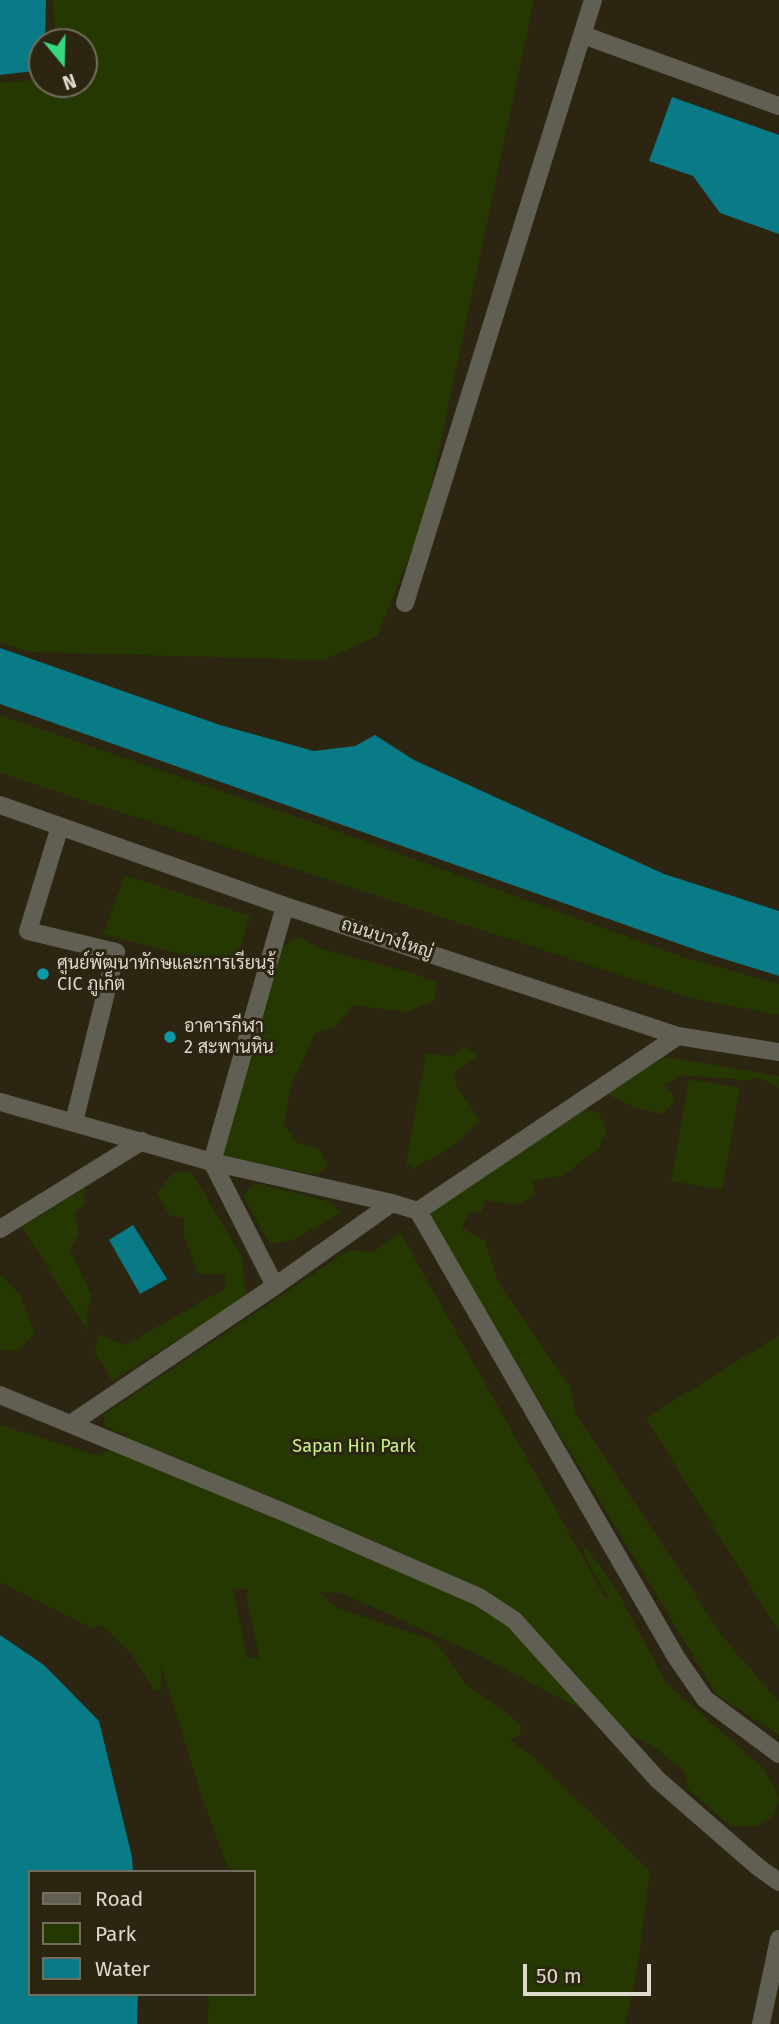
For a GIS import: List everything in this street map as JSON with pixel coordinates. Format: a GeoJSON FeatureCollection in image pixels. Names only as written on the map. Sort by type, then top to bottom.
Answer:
{"type":"FeatureCollection","features":[{"type":"Feature","properties":{"kind":"street"},"geometry":{"type":"LineString","coordinates":[[405,603],[593,0]]}},
{"type":"Feature","properties":{"kind":"street"},"geometry":{"type":"LineString","coordinates":[[583,36],[779,106]]}},
{"type":"Feature","properties":{"kind":"street","name":"ถนนบางใหญ่"},"geometry":{"type":"LineString","coordinates":[[0,805],[285,906],[678,1035],[779,1052]]}},
{"type":"Feature","properties":{"kind":"street"},"geometry":{"type":"LineString","coordinates":[[60,827],[28,930],[116,952],[74,1122]]}},
{"type":"Feature","properties":{"kind":"street"},"geometry":{"type":"LineString","coordinates":[[275,1286],[212,1162],[285,906]]}},
{"type":"Feature","properties":{"kind":"street"},"geometry":{"type":"LineString","coordinates":[[418,1212],[678,1035]]}},
{"type":"Feature","properties":{"kind":"street"},"geometry":{"type":"LineString","coordinates":[[0,1102],[212,1162],[392,1203],[418,1212],[676,1657],[705,1699],[779,1754]]}},
{"type":"Feature","properties":{"kind":"street"},"geometry":{"type":"LineString","coordinates":[[0,1229],[142,1141]]}},
{"type":"Feature","properties":{"kind":"street"},"geometry":{"type":"LineString","coordinates":[[72,1423],[275,1286],[392,1203]]}},
{"type":"Feature","properties":{"kind":"street"},"geometry":{"type":"LineString","coordinates":[[0,1395],[72,1423],[479,1597],[514,1620],[658,1780],[779,1882]]}},
{"type":"Feature","properties":{"kind":"street"},"geometry":{"type":"LineString","coordinates":[[761,2024],[779,1938]]}},
{"type":"Feature","properties":{"kind":"green space"},"geometry":{"type":"Polygon","coordinates":[[[53,0],[534,0],[424,521],[377,636],[324,660],[31,652],[0,642],[0,83],[28,80],[28,98],[98,98],[98,28],[54,28],[53,0]]]}},
{"type":"Feature","properties":{"kind":"green space"},"geometry":{"type":"Polygon","coordinates":[[[0,715],[320,825],[683,957],[779,984],[779,1015],[690,998],[0,773],[0,715]]]}},
{"type":"Feature","properties":{"kind":"green space"},"geometry":{"type":"Polygon","coordinates":[[[125,875],[250,916],[234,968],[103,934],[125,875]]]}},
{"type":"Feature","properties":{"kind":"green space"},"geometry":{"type":"Polygon","coordinates":[[[298,937],[324,950],[437,982],[435,1000],[407,1012],[352,1005],[337,1026],[315,1033],[291,1086],[284,1124],[298,1143],[318,1148],[328,1165],[317,1175],[223,1157],[229,1123],[280,949],[298,937]]]}},
{"type":"Feature","properties":{"kind":"green space"},"geometry":{"type":"Polygon","coordinates":[[[464,1046],[479,1055],[455,1072],[456,1085],[480,1120],[454,1145],[413,1169],[406,1163],[426,1053],[452,1057],[464,1046]]]}},
{"type":"Feature","properties":{"kind":"green space"},"geometry":{"type":"Polygon","coordinates":[[[661,1056],[779,1076],[779,1088],[761,1078],[743,1080],[682,1075],[664,1085],[676,1100],[663,1114],[636,1108],[606,1094],[661,1056]]]}},
{"type":"Feature","properties":{"kind":"green space"},"geometry":{"type":"Polygon","coordinates":[[[689,1079],[740,1088],[722,1190],[671,1181],[689,1079]]]}},
{"type":"Feature","properties":{"kind":"green space"},"geometry":{"type":"Polygon","coordinates":[[[582,1108],[599,1113],[607,1132],[597,1150],[562,1176],[533,1180],[534,1196],[516,1205],[485,1200],[481,1214],[470,1211],[462,1228],[485,1241],[499,1284],[571,1388],[575,1413],[726,1641],[779,1702],[779,1735],[717,1695],[426,1213],[582,1108]]]}},
{"type":"Feature","properties":{"kind":"green space"},"geometry":{"type":"Polygon","coordinates":[[[191,1171],[242,1257],[246,1297],[112,1381],[95,1353],[99,1335],[125,1345],[226,1288],[225,1274],[198,1274],[184,1236],[184,1218],[169,1215],[157,1194],[172,1174],[191,1171]]]}},
{"type":"Feature","properties":{"kind":"green space"},"geometry":{"type":"Polygon","coordinates":[[[255,1183],[328,1201],[341,1213],[293,1240],[270,1244],[243,1196],[255,1183]]]}},
{"type":"Feature","properties":{"kind":"green space"},"geometry":{"type":"Polygon","coordinates":[[[85,1188],[84,1205],[74,1212],[79,1233],[70,1250],[92,1296],[87,1310],[87,1330],[22,1227],[85,1188]]]}},
{"type":"Feature","properties":{"kind":"green space","name":"Sapan Hin Park"},"geometry":{"type":"Polygon","coordinates":[[[400,1232],[606,1599],[608,1597],[586,1558],[582,1542],[618,1592],[666,1683],[764,1769],[777,1792],[779,1801],[772,1817],[756,1826],[731,1826],[689,1790],[684,1772],[657,1749],[474,1653],[342,1593],[319,1592],[337,1608],[435,1641],[466,1684],[521,1724],[520,1736],[509,1739],[535,1758],[650,1872],[637,1971],[625,2024],[208,2024],[209,1996],[256,1996],[256,1870],[230,1870],[224,1858],[161,1665],[161,1690],[155,1691],[131,1653],[101,1625],[91,1628],[0,1582],[0,1425],[100,1456],[127,1436],[106,1427],[103,1415],[349,1250],[373,1252],[400,1232]],[[233,1589],[247,1658],[260,1658],[246,1596],[249,1589],[233,1589]]]}},
{"type":"Feature","properties":{"kind":"green space"},"geometry":{"type":"Polygon","coordinates":[[[0,1274],[19,1294],[35,1333],[17,1352],[0,1349],[0,1274]]]}},
{"type":"Feature","properties":{"kind":"green space"},"geometry":{"type":"Polygon","coordinates":[[[779,1335],[779,1632],[646,1418],[779,1335]]]}},
{"type":"Feature","properties":{"kind":"water"},"geometry":{"type":"Polygon","coordinates":[[[0,0],[46,0],[45,28],[28,28],[28,72],[0,75],[0,0]]]}},
{"type":"Feature","properties":{"kind":"water"},"geometry":{"type":"Polygon","coordinates":[[[672,97],[779,135],[779,234],[720,213],[693,176],[649,161],[672,97]]]}},
{"type":"Feature","properties":{"kind":"water"},"geometry":{"type":"Polygon","coordinates":[[[0,648],[220,725],[314,751],[355,746],[375,735],[414,760],[664,874],[779,911],[779,976],[705,953],[0,704],[0,648]]]}},
{"type":"Feature","properties":{"kind":"water"},"geometry":{"type":"Polygon","coordinates":[[[133,1225],[167,1279],[140,1294],[109,1240],[133,1225]]]}},
{"type":"Feature","properties":{"kind":"water"},"geometry":{"type":"Polygon","coordinates":[[[0,1635],[44,1665],[99,1721],[132,1857],[133,1870],[28,1870],[28,1996],[138,1996],[137,2024],[0,2024],[0,1635]]]}},
{"type":"Feature","properties":{"kind":"place","name":"ศูนย์พัฒนาทักษและการเรียนรู้ CIC ภูเก็ต"},"geometry":{"type":"Point","coordinates":[43,974]}},
{"type":"Feature","properties":{"kind":"place","name":"อาคารกีฬา 2 สะพานหิน"},"geometry":{"type":"Point","coordinates":[170,1037]}}]}
